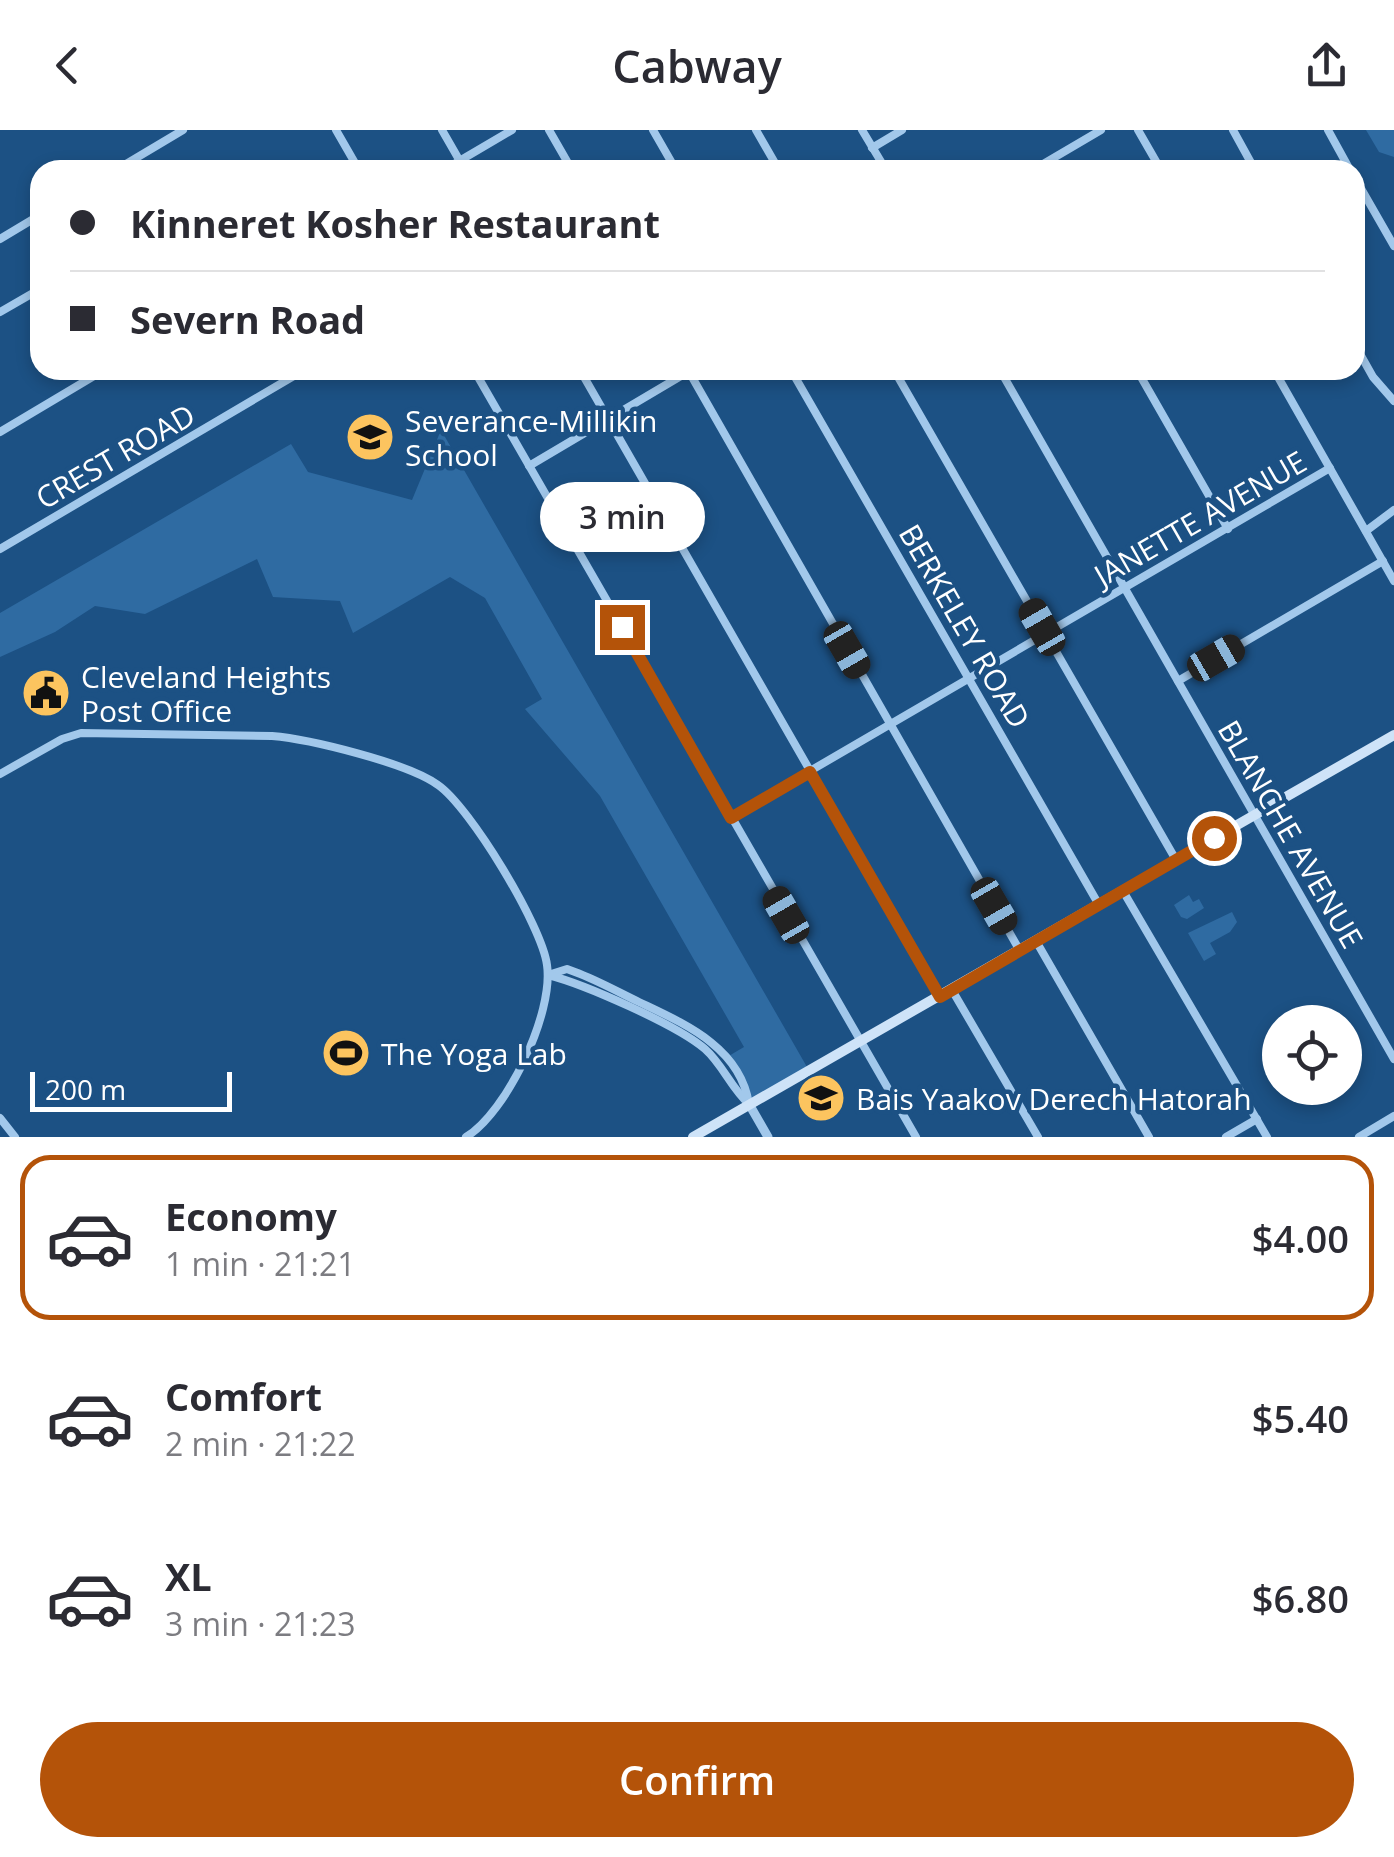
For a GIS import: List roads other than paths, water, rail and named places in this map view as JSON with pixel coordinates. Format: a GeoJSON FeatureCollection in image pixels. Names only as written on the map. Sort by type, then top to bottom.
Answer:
{"type":"FeatureCollection","features":[{"type":"Feature","properties":{"kind":"main road"},"geometry":{"type":"LineString","coordinates":[[693,1137],[1392,740]]}},
{"type":"Feature","properties":{"kind":"street"},"geometry":{"type":"LineString","coordinates":[[132,160],[182,130]]}},
{"type":"Feature","properties":{"kind":"street"},"geometry":{"type":"LineString","coordinates":[[336,130],[353,160]]}},
{"type":"Feature","properties":{"kind":"street"},"geometry":{"type":"LineString","coordinates":[[442,130],[459,160]]}},
{"type":"Feature","properties":{"kind":"street"},"geometry":{"type":"LineString","coordinates":[[462,160],[512,130]]}},
{"type":"Feature","properties":{"kind":"street"},"geometry":{"type":"LineString","coordinates":[[549,130],[566,160]]}},
{"type":"Feature","properties":{"kind":"street"},"geometry":{"type":"LineString","coordinates":[[653,130],[670,160]]}},
{"type":"Feature","properties":{"kind":"street"},"geometry":{"type":"LineString","coordinates":[[756,130],[773,160]]}},
{"type":"Feature","properties":{"kind":"street"},"geometry":{"type":"LineString","coordinates":[[862,130],[880,160]]}},
{"type":"Feature","properties":{"kind":"street"},"geometry":{"type":"LineString","coordinates":[[872,148],[902,130]]}},
{"type":"Feature","properties":{"kind":"street"},"geometry":{"type":"LineString","coordinates":[[1050,160],[1101,130]]}},
{"type":"Feature","properties":{"kind":"street"},"geometry":{"type":"LineString","coordinates":[[1138,130],[1155,160]]}},
{"type":"Feature","properties":{"kind":"street"},"geometry":{"type":"LineString","coordinates":[[1233,130],[1250,160]]}},
{"type":"Feature","properties":{"kind":"street"},"geometry":{"type":"LineString","coordinates":[[1328,130],[1344,160]]}},
{"type":"Feature","properties":{"kind":"street"},"geometry":{"type":"LineString","coordinates":[[1365,195],[1394,246]]}},
{"type":"Feature","properties":{"kind":"street"},"geometry":{"type":"LineString","coordinates":[[0,239],[30,221]]}},
{"type":"Feature","properties":{"kind":"street"},"geometry":{"type":"LineString","coordinates":[[0,312],[30,295]]}},
{"type":"Feature","properties":{"kind":"street"},"geometry":{"type":"LineString","coordinates":[[1365,363],[1394,401]]}},
{"type":"Feature","properties":{"kind":"street"},"geometry":{"type":"LineString","coordinates":[[0,432],[87,380]]}},
{"type":"Feature","properties":{"kind":"street","name":"CREST ROAD"},"geometry":{"type":"LineString","coordinates":[[0,549],[287,380]]}},
{"type":"Feature","properties":{"kind":"street"},"geometry":{"type":"LineString","coordinates":[[480,380],[916,1137]]}},
{"type":"Feature","properties":{"kind":"street"},"geometry":{"type":"LineString","coordinates":[[586,380],[940,997]]}},
{"type":"Feature","properties":{"kind":"street"},"geometry":{"type":"LineString","coordinates":[[528,466],[672,380]]}},
{"type":"Feature","properties":{"kind":"street"},"geometry":{"type":"LineString","coordinates":[[695,380],[1020,951]]}},
{"type":"Feature","properties":{"kind":"street","name":"BERKELEY ROAD"},"geometry":{"type":"LineString","coordinates":[[798,380],[1099,905]]}},
{"type":"Feature","properties":{"kind":"street"},"geometry":{"type":"LineString","coordinates":[[900,380],[1176,860]]}},
{"type":"Feature","properties":{"kind":"street","name":"BLANCHE AVENUE"},"geometry":{"type":"LineString","coordinates":[[1006,380],[1394,1059]]}},
{"type":"Feature","properties":{"kind":"street"},"geometry":{"type":"LineString","coordinates":[[1143,380],[1228,529]]}},
{"type":"Feature","properties":{"kind":"street"},"geometry":{"type":"LineString","coordinates":[[1280,380],[1394,581]]}},
{"type":"Feature","properties":{"kind":"street","name":"JANETTE AVENUE"},"geometry":{"type":"LineString","coordinates":[[731,818],[1330,468]]}},
{"type":"Feature","properties":{"kind":"street"},"geometry":{"type":"LineString","coordinates":[[1366,531],[1394,510]]}},
{"type":"Feature","properties":{"kind":"street"},"geometry":{"type":"LineString","coordinates":[[1178,680],[1383,561]]}},
{"type":"Feature","properties":{"kind":"street"},"geometry":{"type":"LineString","coordinates":[[0,774],[62,739],[99,732],[292,738],[410,770],[441,786],[469,816],[535,928],[548,975],[544,1006],[509,1090],[494,1114],[466,1137]]}},
{"type":"Feature","properties":{"kind":"street"},"geometry":{"type":"LineString","coordinates":[[1123,891],[1267,1137]]}},
{"type":"Feature","properties":{"kind":"street"},"geometry":{"type":"LineString","coordinates":[[1036,942],[1149,1137]]}},
{"type":"Feature","properties":{"kind":"street"},"geometry":{"type":"LineString","coordinates":[[548,975],[579,984],[693,1040],[711,1055],[749,1104],[768,1137]]}},
{"type":"Feature","properties":{"kind":"street"},"geometry":{"type":"LineString","coordinates":[[952,990],[1038,1137]]}},
{"type":"Feature","properties":{"kind":"street"},"geometry":{"type":"LineString","coordinates":[[1360,1137],[1394,1116]]}},
{"type":"Feature","properties":{"kind":"street"},"geometry":{"type":"LineString","coordinates":[[0,1118],[15,1137]]}},
{"type":"Feature","properties":{"kind":"street"},"geometry":{"type":"LineString","coordinates":[[1226,1137],[1257,1120]]}},
{"type":"Feature","properties":{"kind":"place","name":"Severance-Millikin School"},"geometry":{"type":"Point","coordinates":[370,437]}},
{"type":"Feature","properties":{"kind":"place","name":"Cleveland Heights Post Office"},"geometry":{"type":"Point","coordinates":[46,693]}},
{"type":"Feature","properties":{"kind":"place","name":"The Yoga Lab"},"geometry":{"type":"Point","coordinates":[346,1053]}},
{"type":"Feature","properties":{"kind":"place","name":"Bais Yaakov Derech Hatorah"},"geometry":{"type":"Point","coordinates":[821,1098]}}]}
